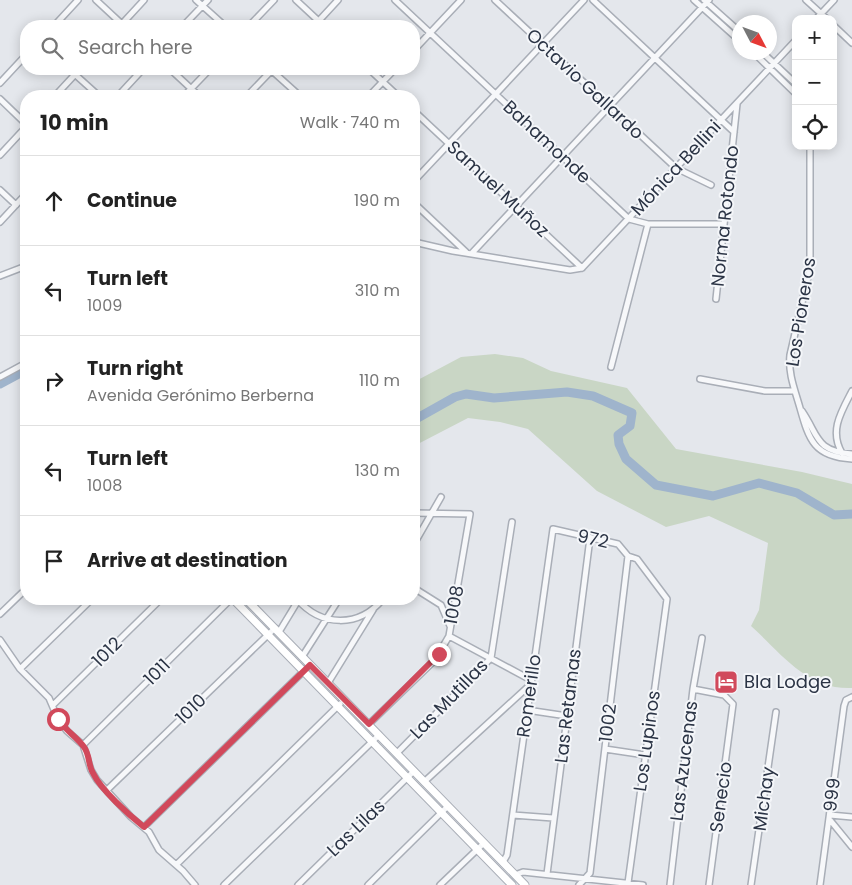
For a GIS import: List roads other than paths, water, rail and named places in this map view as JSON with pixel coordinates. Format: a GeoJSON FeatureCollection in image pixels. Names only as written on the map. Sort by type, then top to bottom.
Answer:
{"type":"FeatureCollection","features":[{"type":"Feature","properties":{"kind":"street"},"geometry":{"type":"LineString","coordinates":[[60,20],[78,0]]}},
{"type":"Feature","properties":{"kind":"street"},"geometry":{"type":"LineString","coordinates":[[96,0],[116,20]]}},
{"type":"Feature","properties":{"kind":"street"},"geometry":{"type":"LineString","coordinates":[[127,20],[144,0]]}},
{"type":"Feature","properties":{"kind":"street"},"geometry":{"type":"LineString","coordinates":[[196,0],[217,20]]}},
{"type":"Feature","properties":{"kind":"street"},"geometry":{"type":"LineString","coordinates":[[189,20],[208,0]]}},
{"type":"Feature","properties":{"kind":"street"},"geometry":{"type":"LineString","coordinates":[[256,20],[274,0]]}},
{"type":"Feature","properties":{"kind":"street"},"geometry":{"type":"LineString","coordinates":[[296,0],[318,20]]}},
{"type":"Feature","properties":{"kind":"street"},"geometry":{"type":"LineString","coordinates":[[320,20],[338,0]]}},
{"type":"Feature","properties":{"kind":"street","name":"Bahamonde"},"geometry":{"type":"LineString","coordinates":[[395,0],[416,20]]}},
{"type":"Feature","properties":{"kind":"street"},"geometry":{"type":"LineString","coordinates":[[420,44],[461,0]]}},
{"type":"Feature","properties":{"kind":"street","name":"Octavio Gallardo"},"geometry":{"type":"LineString","coordinates":[[495,0],[676,168],[710,185]]}},
{"type":"Feature","properties":{"kind":"street"},"geometry":{"type":"LineString","coordinates":[[420,174],[584,0]]}},
{"type":"Feature","properties":{"kind":"street"},"geometry":{"type":"LineString","coordinates":[[593,0],[734,132]]}},
{"type":"Feature","properties":{"kind":"street"},"geometry":{"type":"LineString","coordinates":[[694,0],[732,34]]}},
{"type":"Feature","properties":{"kind":"street"},"geometry":{"type":"LineString","coordinates":[[806,0],[821,13],[834,0]]}},
{"type":"Feature","properties":{"kind":"street"},"geometry":{"type":"LineString","coordinates":[[469,253],[610,107],[702,8],[706,1],[732,25]]}},
{"type":"Feature","properties":{"kind":"street","name":"Bahamonde"},"geometry":{"type":"LineString","coordinates":[[420,24],[629,219],[648,224],[724,224]]}},
{"type":"Feature","properties":{"kind":"street"},"geometry":{"type":"LineString","coordinates":[[837,29],[852,43]]}},
{"type":"Feature","properties":{"kind":"street","name":"Mónica Bellini"},"geometry":{"type":"LineString","coordinates":[[582,268],[792,44]]}},
{"type":"Feature","properties":{"kind":"street"},"geometry":{"type":"LineString","coordinates":[[762,60],[792,90]]}},
{"type":"Feature","properties":{"kind":"street"},"geometry":{"type":"LineString","coordinates":[[771,60],[792,80]]}},
{"type":"Feature","properties":{"kind":"street"},"geometry":{"type":"LineString","coordinates":[[0,83],[20,61]]}},
{"type":"Feature","properties":{"kind":"street"},"geometry":{"type":"LineString","coordinates":[[60,90],[74,75]]}},
{"type":"Feature","properties":{"kind":"street"},"geometry":{"type":"LineString","coordinates":[[76,75],[92,90]]}},
{"type":"Feature","properties":{"kind":"street"},"geometry":{"type":"LineString","coordinates":[[124,90],[137,75]]}},
{"type":"Feature","properties":{"kind":"street"},"geometry":{"type":"LineString","coordinates":[[176,75],[191,89],[204,75]]}},
{"type":"Feature","properties":{"kind":"street"},"geometry":{"type":"LineString","coordinates":[[253,90],[266,75]]}},
{"type":"Feature","properties":{"kind":"street"},"geometry":{"type":"LineString","coordinates":[[278,75],[294,90]]}},
{"type":"Feature","properties":{"kind":"street"},"geometry":{"type":"LineString","coordinates":[[375,75],[391,90]]}},
{"type":"Feature","properties":{"kind":"street"},"geometry":{"type":"LineString","coordinates":[[375,90],[389,75]]}},
{"type":"Feature","properties":{"kind":"street"},"geometry":{"type":"LineString","coordinates":[[0,99],[20,119]]}},
{"type":"Feature","properties":{"kind":"street","name":"Norma Rotondo"},"geometry":{"type":"LineString","coordinates":[[716,299],[737,103]]}},
{"type":"Feature","properties":{"kind":"street","name":"Samuel Muñoz"},"geometry":{"type":"LineString","coordinates":[[420,117],[582,268]]}},
{"type":"Feature","properties":{"kind":"street"},"geometry":{"type":"LineString","coordinates":[[0,155],[20,132]]}},
{"type":"Feature","properties":{"kind":"street","name":"Los Pioneros"},"geometry":{"type":"LineString","coordinates":[[812,150],[810,268],[789,363],[794,391],[805,428],[813,444],[827,454],[850,459]]}},
{"type":"Feature","properties":{"kind":"street"},"geometry":{"type":"LineString","coordinates":[[0,190],[16,205]]}},
{"type":"Feature","properties":{"kind":"street"},"geometry":{"type":"LineString","coordinates":[[0,222],[20,201]]}},
{"type":"Feature","properties":{"kind":"street"},"geometry":{"type":"LineString","coordinates":[[420,208],[469,253]]}},
{"type":"Feature","properties":{"kind":"street"},"geometry":{"type":"LineString","coordinates":[[611,367],[648,224]]}},
{"type":"Feature","properties":{"kind":"street"},"geometry":{"type":"LineString","coordinates":[[420,243],[570,270],[582,268]]}},
{"type":"Feature","properties":{"kind":"street"},"geometry":{"type":"LineString","coordinates":[[0,276],[20,268]]}},
{"type":"Feature","properties":{"kind":"street"},"geometry":{"type":"LineString","coordinates":[[0,377],[20,366]]}},
{"type":"Feature","properties":{"kind":"street"},"geometry":{"type":"LineString","coordinates":[[700,379],[775,393],[794,391]]}},
{"type":"Feature","properties":{"kind":"street"},"geometry":{"type":"LineString","coordinates":[[850,459],[842,453],[836,438],[836,425],[852,391]]}},
{"type":"Feature","properties":{"kind":"street","name":"Los Pioneros"},"geometry":{"type":"LineString","coordinates":[[800,408],[817,439],[826,447],[842,453],[852,454]]}},
{"type":"Feature","properties":{"kind":"street"},"geometry":{"type":"LineString","coordinates":[[420,534],[440,497]]}},
{"type":"Feature","properties":{"kind":"street"},"geometry":{"type":"LineString","coordinates":[[420,512],[432,513]]}},
{"type":"Feature","properties":{"kind":"street","name":"1008"},"geometry":{"type":"LineString","coordinates":[[369,724],[435,660],[449,636],[470,514],[432,513]]}},
{"type":"Feature","properties":{"kind":"street","name":"Las Mutillas"},"geometry":{"type":"LineString","coordinates":[[397,753],[491,658],[512,522]]}},
{"type":"Feature","properties":{"kind":"street","name":"972"},"geometry":{"type":"LineString","coordinates":[[553,530],[618,544],[628,556],[634,556],[637,559],[667,599]]}},
{"type":"Feature","properties":{"kind":"street","name":"Romerillo"},"geometry":{"type":"LineString","coordinates":[[503,862],[507,855],[553,530]]}},
{"type":"Feature","properties":{"kind":"street","name":"Las Retamas"},"geometry":{"type":"LineString","coordinates":[[547,874],[590,538]]}},
{"type":"Feature","properties":{"kind":"street","name":"1002"},"geometry":{"type":"LineString","coordinates":[[587,878],[590,873],[628,556]]}},
{"type":"Feature","properties":{"kind":"street"},"geometry":{"type":"LineString","coordinates":[[420,592],[441,605],[450,627]]}},
{"type":"Feature","properties":{"kind":"street"},"geometry":{"type":"LineString","coordinates":[[0,614],[20,595]]}},
{"type":"Feature","properties":{"kind":"street","name":"Los Lupinos"},"geometry":{"type":"LineString","coordinates":[[628,883],[667,599]]}},
{"type":"Feature","properties":{"kind":"street"},"geometry":{"type":"LineString","coordinates":[[20,669],[86,605]]}},
{"type":"Feature","properties":{"kind":"street","name":"1012"},"geometry":{"type":"LineString","coordinates":[[53,705],[154,605]]}},
{"type":"Feature","properties":{"kind":"street","name":"1011"},"geometry":{"type":"LineString","coordinates":[[83,745],[226,605]]}},
{"type":"Feature","properties":{"kind":"street"},"geometry":{"type":"LineString","coordinates":[[238,605],[513,885],[524,872],[643,885]]}},
{"type":"Feature","properties":{"kind":"street","name":"1010"},"geometry":{"type":"LineString","coordinates":[[107,790],[268,634],[277,630],[295,605]]}},
{"type":"Feature","properties":{"kind":"street"},"geometry":{"type":"LineString","coordinates":[[305,605],[311,612],[326,619],[344,621],[353,620],[377,605]]}},
{"type":"Feature","properties":{"kind":"street"},"geometry":{"type":"LineString","coordinates":[[302,657],[335,605]]}},
{"type":"Feature","properties":{"kind":"street"},"geometry":{"type":"LineString","coordinates":[[253,606],[526,885]]}},
{"type":"Feature","properties":{"kind":"street"},"geometry":{"type":"LineString","coordinates":[[328,682],[374,608]]}},
{"type":"Feature","properties":{"kind":"street"},"geometry":{"type":"LineString","coordinates":[[424,782],[531,682],[449,636]]}},
{"type":"Feature","properties":{"kind":"street","name":"Las Azucenas"},"geometry":{"type":"LineString","coordinates":[[670,885],[693,689],[702,638]]}},
{"type":"Feature","properties":{"kind":"street"},"geometry":{"type":"LineString","coordinates":[[0,640],[20,669],[53,705],[61,724],[83,745],[94,776],[131,816],[144,827],[159,850],[195,885]]}},
{"type":"Feature","properties":{"kind":"street"},"geometry":{"type":"LineString","coordinates":[[144,827],[310,665]]}},
{"type":"Feature","properties":{"kind":"street","name":"Senecio"},"geometry":{"type":"LineString","coordinates":[[693,689],[724,695],[731,701],[733,710],[709,885]]}},
{"type":"Feature","properties":{"kind":"street","name":"999"},"geometry":{"type":"LineString","coordinates":[[820,885],[844,706],[846,700],[852,697]]}},
{"type":"Feature","properties":{"kind":"street"},"geometry":{"type":"LineString","coordinates":[[176,865],[344,700]]}},
{"type":"Feature","properties":{"kind":"street"},"geometry":{"type":"LineString","coordinates":[[527,710],[567,716]]}},
{"type":"Feature","properties":{"kind":"street","name":"Michay"},"geometry":{"type":"LineString","coordinates":[[751,885],[776,712]]}},
{"type":"Feature","properties":{"kind":"street"},"geometry":{"type":"LineString","coordinates":[[224,885],[379,735]]}},
{"type":"Feature","properties":{"kind":"street"},"geometry":{"type":"LineString","coordinates":[[605,749],[645,754]]}},
{"type":"Feature","properties":{"kind":"street","name":"Las Lilas"},"geometry":{"type":"LineString","coordinates":[[298,885],[414,772]]}},
{"type":"Feature","properties":{"kind":"street"},"geometry":{"type":"LineString","coordinates":[[368,885],[448,806]]}},
{"type":"Feature","properties":{"kind":"street"},"geometry":{"type":"LineString","coordinates":[[513,815],[553,818]]}},
{"type":"Feature","properties":{"kind":"street"},"geometry":{"type":"LineString","coordinates":[[830,817],[852,817]]}},
{"type":"Feature","properties":{"kind":"street"},"geometry":{"type":"LineString","coordinates":[[830,817],[852,847]]}},
{"type":"Feature","properties":{"kind":"street"},"geometry":{"type":"LineString","coordinates":[[440,885],[484,843]]}},
{"type":"Feature","properties":{"kind":"street"},"geometry":{"type":"LineString","coordinates":[[579,885],[587,878]]}},
{"type":"Feature","properties":{"kind":"waterway"},"geometry":{"type":"LineString","coordinates":[[0,384],[20,373]]}},
{"type":"Feature","properties":{"kind":"waterway"},"geometry":{"type":"LineString","coordinates":[[420,417],[455,397],[466,394],[494,398],[567,392],[593,396],[632,413],[630,426],[618,435],[619,444],[626,459],[656,485],[713,496],[759,483],[797,493],[834,515],[852,514]]}},
{"type":"Feature","properties":{"kind":"place","name":"Bla Lodge"},"geometry":{"type":"Point","coordinates":[726,682]}}]}
